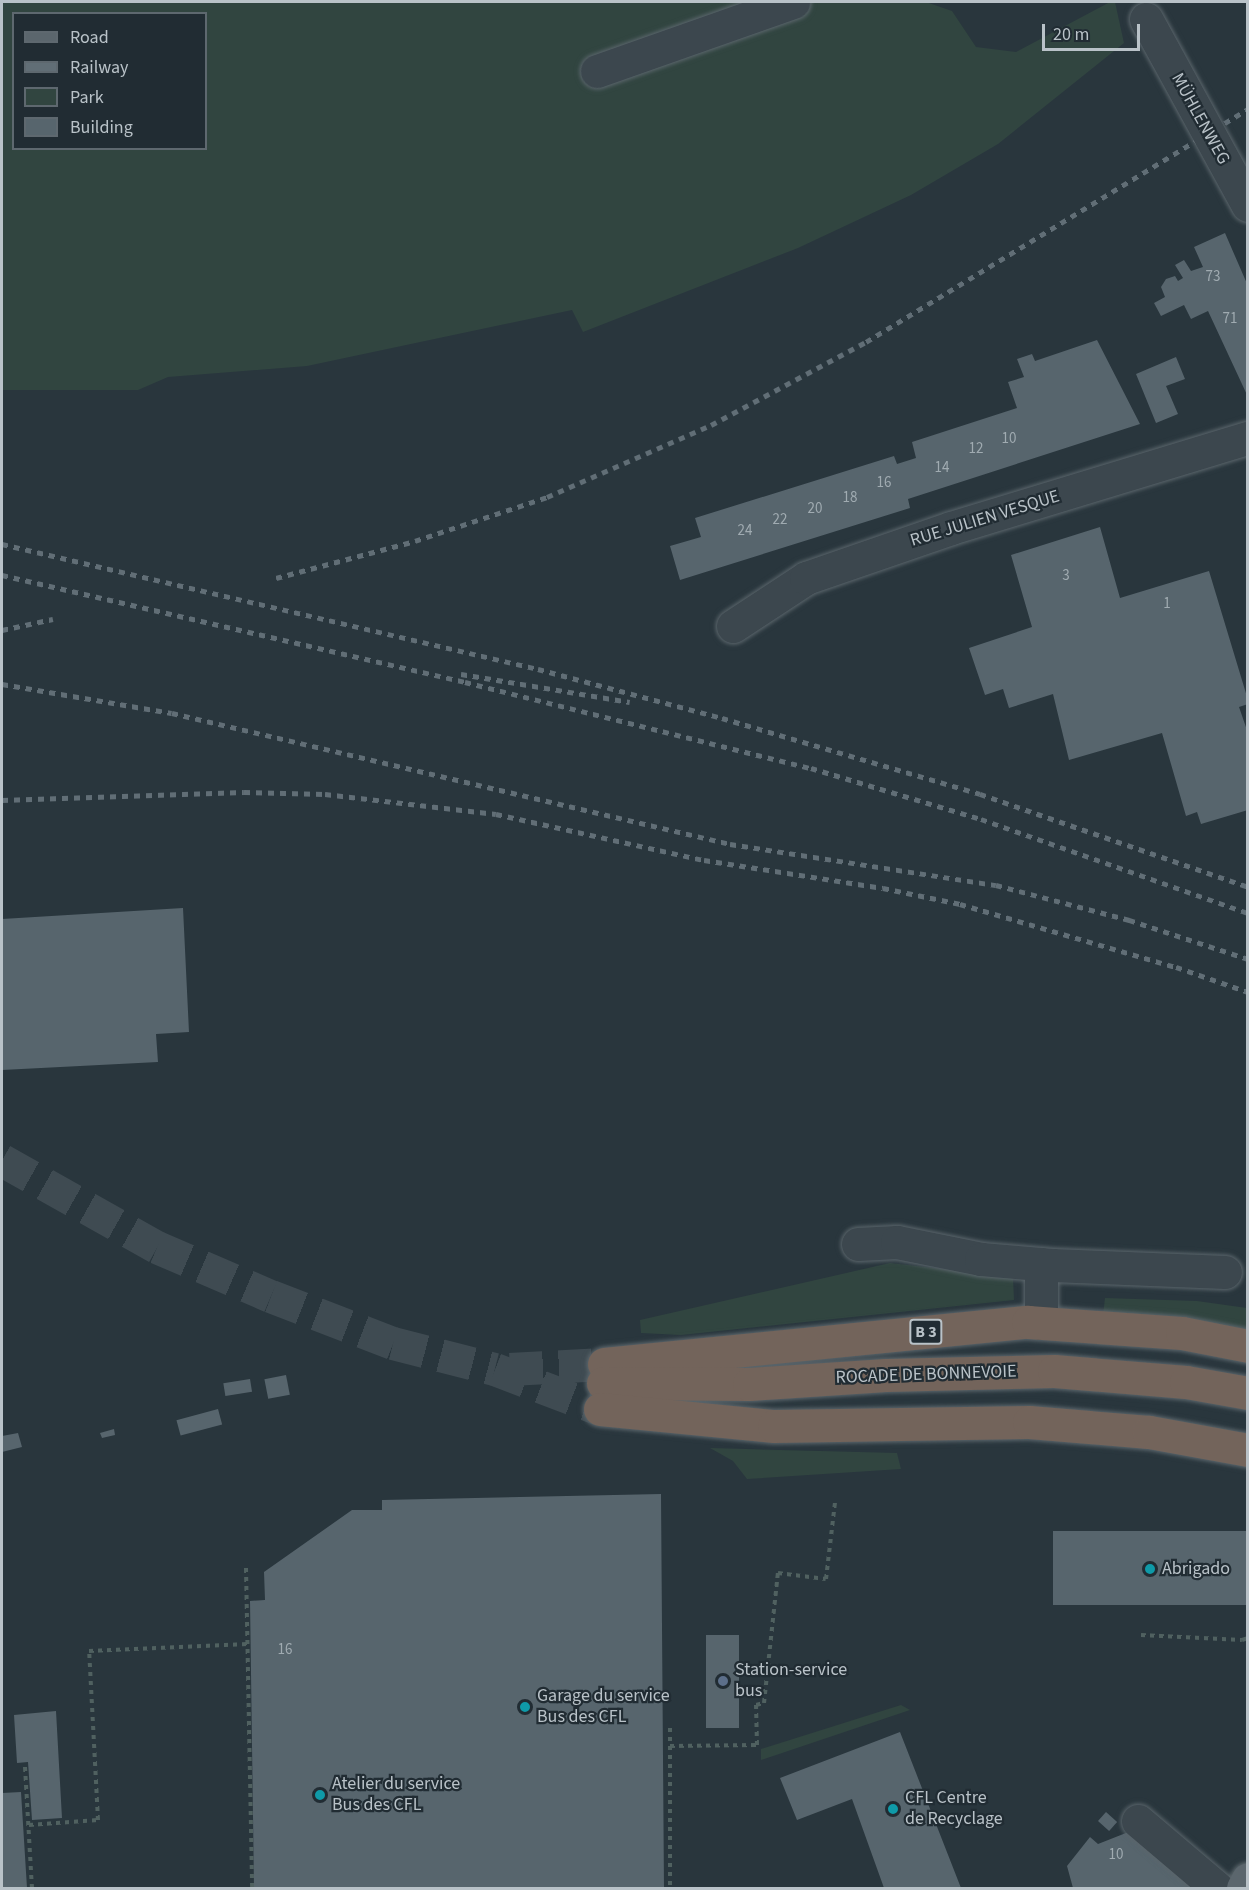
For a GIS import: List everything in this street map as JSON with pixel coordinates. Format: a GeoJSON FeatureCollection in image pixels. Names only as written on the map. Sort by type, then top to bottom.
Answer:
{"type":"FeatureCollection","features":[{"type":"Feature","properties":{"kind":"highway","name":"B 3"},"geometry":{"type":"LineString","coordinates":[[602,1385],[1028,1322],[1182,1333],[1248,1346]]}},
{"type":"Feature","properties":{"kind":"highway","name":"ROCADE DE BONNEVOIE"},"geometry":{"type":"LineString","coordinates":[[602,1385],[749,1384],[886,1375],[1054,1371],[1186,1382],[1248,1393]]}},
{"type":"Feature","properties":{"kind":"highway"},"geometry":{"type":"LineString","coordinates":[[602,1385],[774,1426],[1029,1422],[1149,1432],[1246,1451]]}},
{"type":"Feature","properties":{"kind":"main road"},"geometry":{"type":"LineString","coordinates":[[1243,1888],[1248,1879]]}},
{"type":"Feature","properties":{"kind":"street"},"geometry":{"type":"LineString","coordinates":[[597,71],[793,2]]}},
{"type":"Feature","properties":{"kind":"street","name":"MÜHLENWEG"},"geometry":{"type":"LineString","coordinates":[[1141,10],[1248,205]]}},
{"type":"Feature","properties":{"kind":"street","name":"RUE JULIEN VESQUE"},"geometry":{"type":"LineString","coordinates":[[733,626],[806,578],[963,525],[1248,438]]}},
{"type":"Feature","properties":{"kind":"street"},"geometry":{"type":"LineString","coordinates":[[858,1244],[897,1242],[981,1259],[1041,1264],[1225,1272]]}},
{"type":"Feature","properties":{"kind":"street"},"geometry":{"type":"LineString","coordinates":[[1041,1264],[1041,1323]]}},
{"type":"Feature","properties":{"kind":"street"},"geometry":{"type":"LineString","coordinates":[[1138,1821],[1217,1888]]}},
{"type":"Feature","properties":{"kind":"path"},"geometry":{"type":"LineString","coordinates":[[670,1746],[757,1745],[756,1705],[764,1702],[778,1573],[826,1579],[835,1502]]}},
{"type":"Feature","properties":{"kind":"path"},"geometry":{"type":"LineString","coordinates":[[246,1568],[252,1888]]}},
{"type":"Feature","properties":{"kind":"path"},"geometry":{"type":"LineString","coordinates":[[1141,1635],[1242,1640],[1248,1638]]}},
{"type":"Feature","properties":{"kind":"path"},"geometry":{"type":"LineString","coordinates":[[28,1825],[98,1820],[89,1651],[248,1644]]}},
{"type":"Feature","properties":{"kind":"path"},"geometry":{"type":"LineString","coordinates":[[670,1728],[670,1888]]}},
{"type":"Feature","properties":{"kind":"path"},"geometry":{"type":"LineString","coordinates":[[25,1767],[32,1888]]}},
{"type":"Feature","properties":{"kind":"green space"},"geometry":{"type":"Polygon","coordinates":[[[2,2],[926,2],[952,11],[976,47],[1016,52],[1110,2],[1115,2],[1124,43],[998,144],[911,195],[798,248],[583,332],[572,310],[307,366],[168,377],[138,390],[2,390],[2,2]]]}},
{"type":"Feature","properties":{"kind":"green space"},"geometry":{"type":"Polygon","coordinates":[[[890,1263],[1013,1277],[1014,1300],[681,1335],[641,1333],[640,1320],[890,1263]]]}},
{"type":"Feature","properties":{"kind":"green space"},"geometry":{"type":"Polygon","coordinates":[[[1105,1298],[1197,1301],[1247,1308],[1247,1331],[1103,1315],[1105,1298]]]}},
{"type":"Feature","properties":{"kind":"green space"},"geometry":{"type":"Polygon","coordinates":[[[710,1448],[897,1453],[901,1469],[747,1479],[733,1461],[710,1448]]]}},
{"type":"Feature","properties":{"kind":"green space"},"geometry":{"type":"Polygon","coordinates":[[[901,1705],[910,1710],[761,1760],[761,1749],[901,1705]]]}},
{"type":"Feature","properties":{"kind":"building"},"geometry":{"type":"Polygon","coordinates":[[[1225,233],[1248,286],[1248,397],[1208,311],[1191,319],[1184,305],[1161,316],[1154,303],[1165,297],[1161,287],[1166,279],[1175,276],[1178,281],[1183,278],[1175,265],[1184,260],[1191,271],[1203,267],[1194,247],[1225,233]]]}},
{"type":"Feature","properties":{"kind":"building"},"geometry":{"type":"Polygon","coordinates":[[[1097,340],[1140,424],[908,499],[910,508],[680,580],[670,546],[701,537],[695,518],[894,456],[897,464],[916,458],[912,442],[1017,408],[1008,382],[1024,377],[1017,359],[1032,354],[1035,361],[1097,340]]]}},
{"type":"Feature","properties":{"kind":"building"},"geometry":{"type":"Polygon","coordinates":[[[1176,357],[1185,379],[1166,386],[1178,414],[1156,423],[1136,374],[1176,357]]]}},
{"type":"Feature","properties":{"kind":"building"},"geometry":{"type":"Polygon","coordinates":[[[1100,527],[1120,598],[1209,571],[1248,700],[1248,704],[1239,707],[1248,733],[1248,810],[1201,824],[1197,812],[1186,816],[1162,733],[1069,760],[1053,694],[1009,708],[1003,689],[985,695],[969,648],[1032,627],[1011,555],[1100,527]]]}},
{"type":"Feature","properties":{"kind":"building"},"geometry":{"type":"Polygon","coordinates":[[[183,908],[189,1032],[156,1034],[158,1062],[2,1070],[2,919],[183,908]]]}},
{"type":"Feature","properties":{"kind":"building"},"geometry":{"type":"Polygon","coordinates":[[[286,1375],[290,1395],[268,1399],[264,1379],[286,1375]]]}},
{"type":"Feature","properties":{"kind":"building"},"geometry":{"type":"Polygon","coordinates":[[[250,1379],[252,1392],[225,1396],[223,1383],[250,1379]]]}},
{"type":"Feature","properties":{"kind":"building"},"geometry":{"type":"Polygon","coordinates":[[[218,1409],[222,1424],[181,1436],[176,1420],[218,1409]]]}},
{"type":"Feature","properties":{"kind":"building"},"geometry":{"type":"Polygon","coordinates":[[[114,1429],[115,1435],[102,1438],[100,1433],[114,1429]]]}},
{"type":"Feature","properties":{"kind":"building"},"geometry":{"type":"Polygon","coordinates":[[[18,1433],[22,1447],[2,1452],[2,1436],[18,1433]]]}},
{"type":"Feature","properties":{"kind":"building","name":"Garage du service Bus des CFL"},"geometry":{"type":"Polygon","coordinates":[[[661,1494],[664,1888],[254,1888],[250,1601],[265,1600],[264,1572],[352,1510],[382,1510],[382,1500],[661,1494]]]}},
{"type":"Feature","properties":{"kind":"building","name":"Abrigado"},"geometry":{"type":"Polygon","coordinates":[[[1053,1531],[1248,1531],[1248,1605],[1053,1605],[1053,1531]]]}},
{"type":"Feature","properties":{"kind":"building","name":"Station-service bus"},"geometry":{"type":"Polygon","coordinates":[[[706,1635],[739,1635],[739,1728],[706,1728],[706,1635]]]}},
{"type":"Feature","properties":{"kind":"building"},"geometry":{"type":"Polygon","coordinates":[[[56,1711],[62,1818],[32,1820],[28,1762],[17,1763],[14,1715],[56,1711]]]}},
{"type":"Feature","properties":{"kind":"building","name":"CFL Centre de Recyclage"},"geometry":{"type":"Polygon","coordinates":[[[900,1732],[961,1888],[884,1888],[852,1799],[797,1820],[780,1778],[900,1732]]]}},
{"type":"Feature","properties":{"kind":"building"},"geometry":{"type":"Polygon","coordinates":[[[21,1792],[27,1888],[2,1888],[2,1793],[21,1792]]]}},
{"type":"Feature","properties":{"kind":"building"},"geometry":{"type":"Polygon","coordinates":[[[1106,1812],[1117,1822],[1109,1831],[1098,1821],[1106,1812]]]}},
{"type":"Feature","properties":{"kind":"building"},"geometry":{"type":"Polygon","coordinates":[[[1131,1831],[1193,1888],[1073,1888],[1067,1866],[1090,1837],[1098,1844],[1131,1831]]]}},
{"type":"Feature","properties":{"kind":"tunnel"},"geometry":{"type":"LineString","coordinates":[[2,1160],[157,1247],[271,1296],[393,1343],[495,1369],[600,1409]]}},
{"type":"Feature","properties":{"kind":"tunnel"},"geometry":{"type":"LineString","coordinates":[[510,1369],[604,1364]]}},
{"type":"Feature","properties":{"kind":"railway"},"geometry":{"type":"LineString","coordinates":[[276,578],[415,541],[547,497],[711,425],[866,342],[1248,109]]}},
{"type":"Feature","properties":{"kind":"railway"},"geometry":{"type":"LineString","coordinates":[[2,544],[538,669],[722,718],[980,794],[1248,887]]}},
{"type":"Feature","properties":{"kind":"railway"},"geometry":{"type":"LineString","coordinates":[[2,575],[465,682],[811,768],[981,819],[1248,913]]}},
{"type":"Feature","properties":{"kind":"railway"},"geometry":{"type":"LineString","coordinates":[[2,630],[53,619]]}},
{"type":"Feature","properties":{"kind":"railway"},"geometry":{"type":"LineString","coordinates":[[461,674],[630,702]]}},
{"type":"Feature","properties":{"kind":"railway"},"geometry":{"type":"LineString","coordinates":[[2,684],[172,713],[730,844],[996,885],[1129,920],[1248,959]]}},
{"type":"Feature","properties":{"kind":"railway"},"geometry":{"type":"LineString","coordinates":[[2,800],[244,792],[325,794],[496,814],[704,860],[883,888],[960,904],[1176,967],[1248,992]]}},
{"type":"Feature","properties":{"kind":"place","name":"Abrigado"},"geometry":{"type":"Point","coordinates":[1150,1569]}},
{"type":"Feature","properties":{"kind":"place","name":"Station-service bus"},"geometry":{"type":"Point","coordinates":[723,1681]}},
{"type":"Feature","properties":{"kind":"place","name":"Garage du service Bus des CFL"},"geometry":{"type":"Point","coordinates":[525,1707]}},
{"type":"Feature","properties":{"kind":"place","name":"Atelier du service Bus des CFL"},"geometry":{"type":"Point","coordinates":[320,1795]}},
{"type":"Feature","properties":{"kind":"place","name":"CFL Centre de Recyclage"},"geometry":{"type":"Point","coordinates":[893,1809]}}]}
